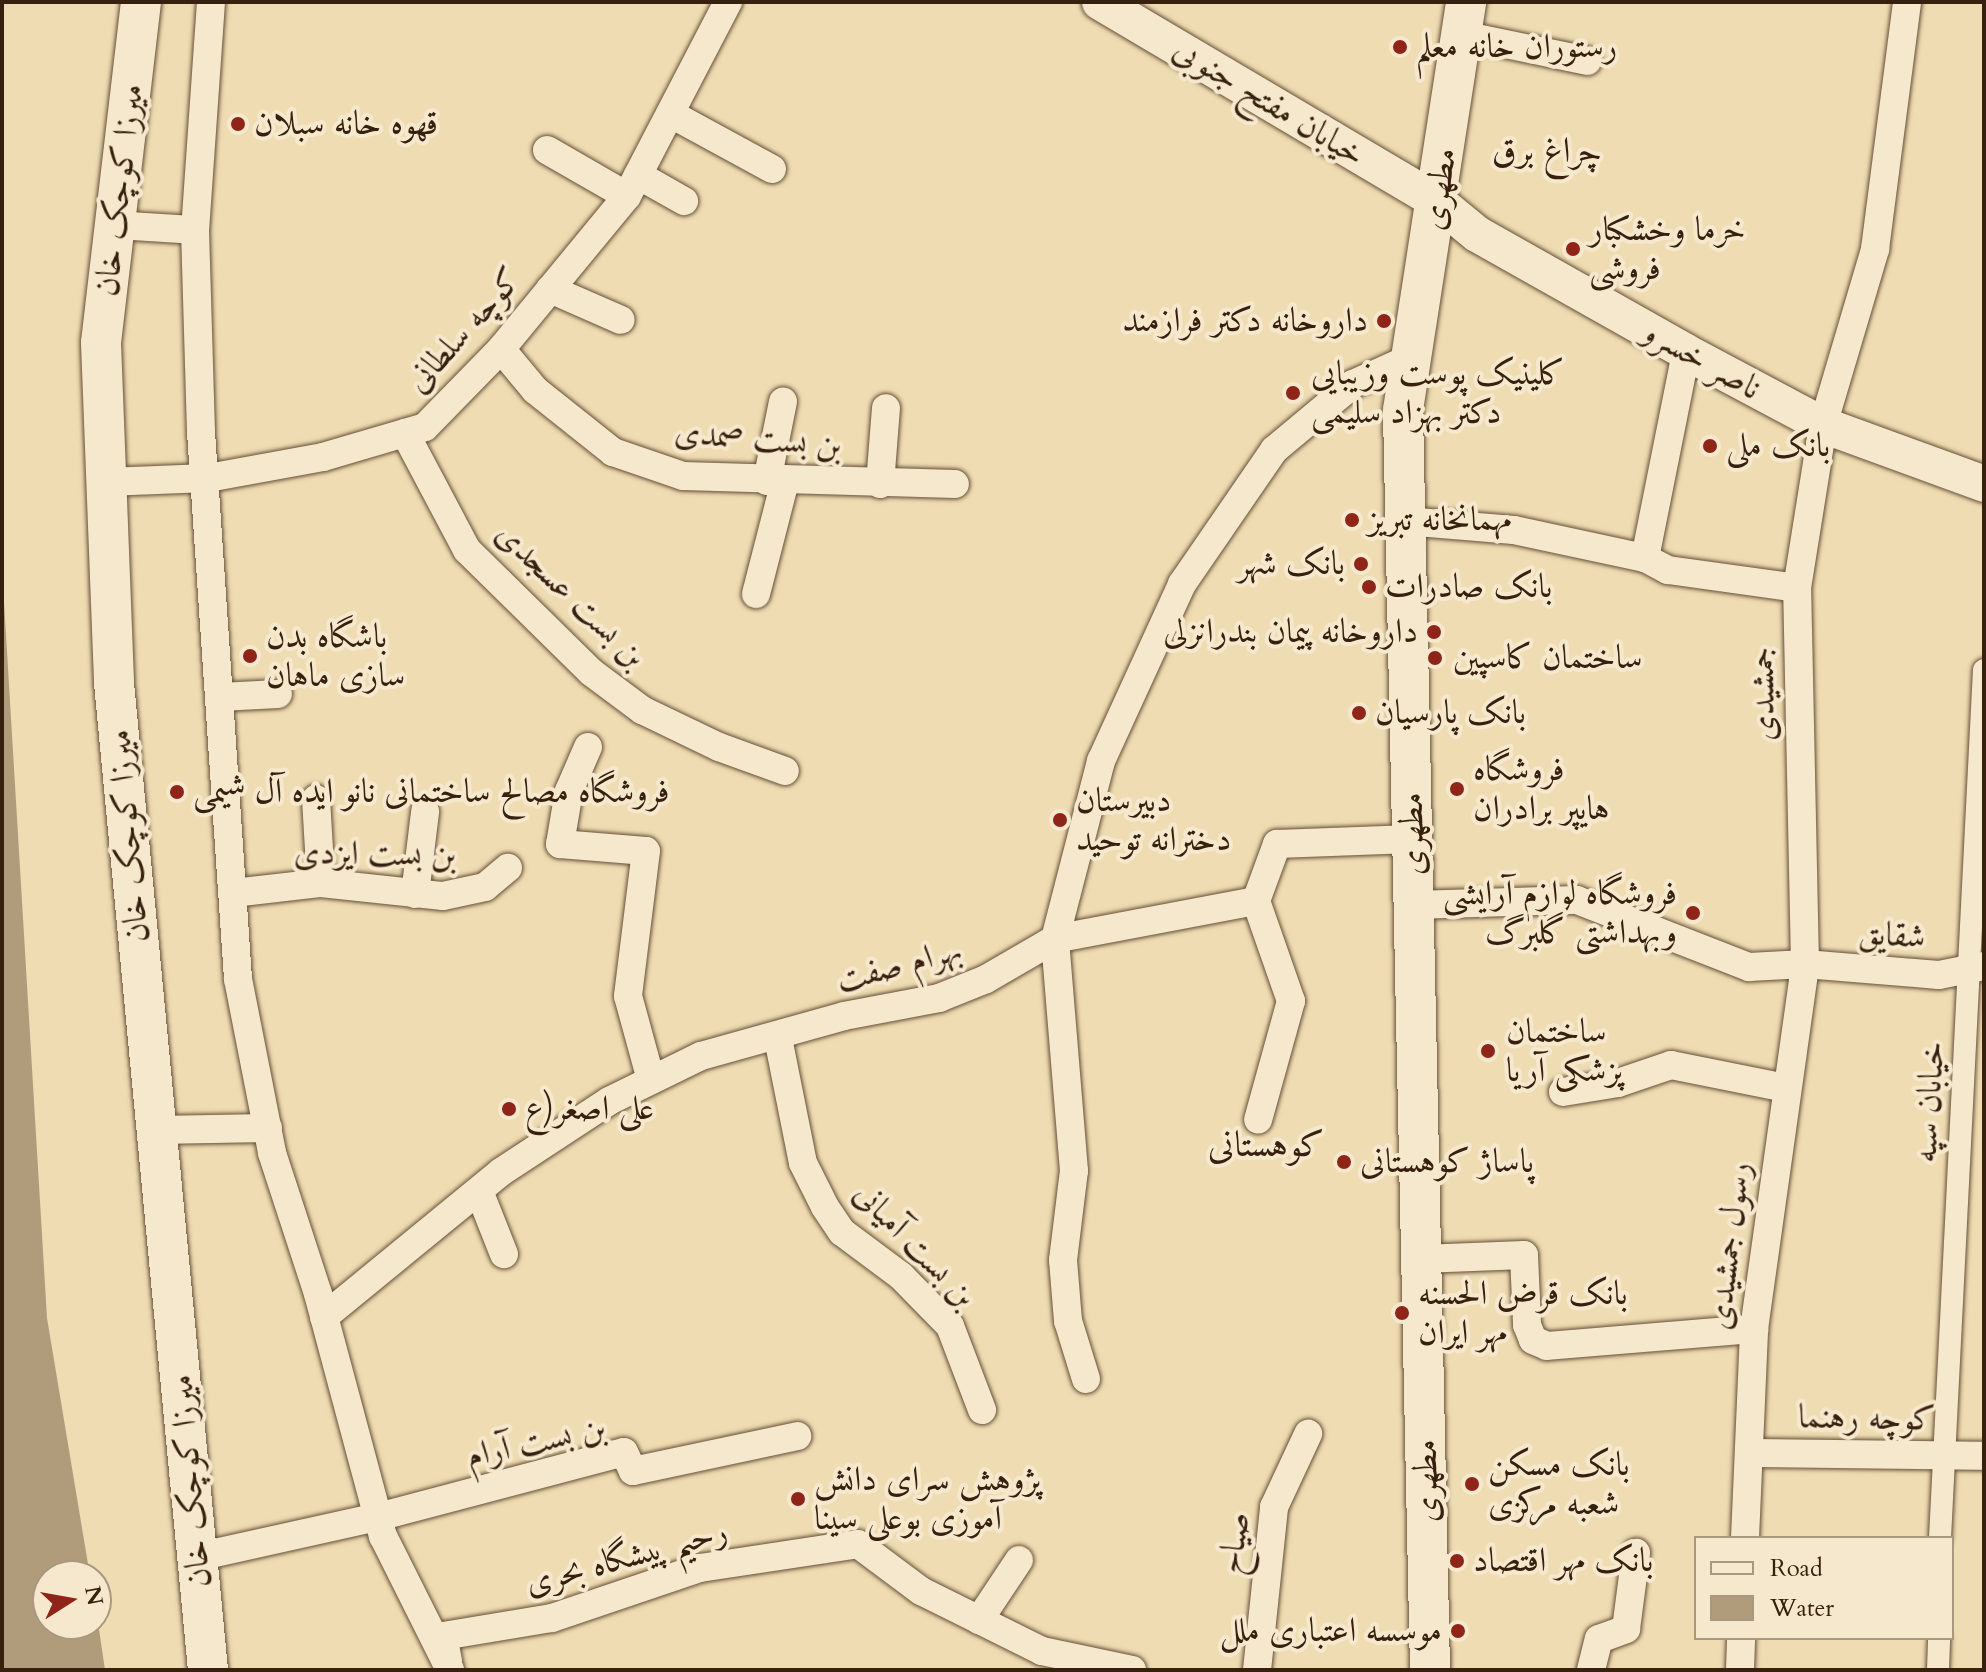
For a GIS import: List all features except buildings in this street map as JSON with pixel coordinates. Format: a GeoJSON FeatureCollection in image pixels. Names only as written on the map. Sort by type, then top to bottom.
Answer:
{"type":"FeatureCollection","features":[{"type":"Feature","properties":{"kind":"main road","name":"میرزا کوچک خان"},"geometry":{"type":"LineString","coordinates":[[141,2],[101,343],[114,683],[208,1670]]}},
{"type":"Feature","properties":{"kind":"main road","name":"مطهری"},"geometry":{"type":"LineString","coordinates":[[1430,1670],[1403,410],[1438,202],[1464,18]]}},
{"type":"Feature","properties":{"kind":"street"},"geometry":{"type":"LineString","coordinates":[[211,2],[195,230],[201,432],[208,478],[238,979],[268,1128],[324,1317],[378,1517],[450,1670]]}},
{"type":"Feature","properties":{"kind":"street","name":"جمشیدی"},"geometry":{"type":"LineString","coordinates":[[1805,964],[1797,588],[1823,425],[1875,249],[1907,2]]}},
{"type":"Feature","properties":{"kind":"street","name":"کوچه سلطانی"},"geometry":{"type":"LineString","coordinates":[[106,482],[208,478],[323,457],[425,427],[501,349],[633,185],[725,3]]}},
{"type":"Feature","properties":{"kind":"street","name":"خیابان مفتح جنوبی"},"geometry":{"type":"LineString","coordinates":[[1109,5],[1438,202]]}},
{"type":"Feature","properties":{"kind":"street"},"geometry":{"type":"LineString","coordinates":[[1464,18],[1587,61]]}},
{"type":"Feature","properties":{"kind":"street"},"geometry":{"type":"LineString","coordinates":[[671,114],[772,169]]}},
{"type":"Feature","properties":{"kind":"street"},"geometry":{"type":"LineString","coordinates":[[547,150],[633,185],[684,201]]}},
{"type":"Feature","properties":{"kind":"street","name":"ناصر خسرو"},"geometry":{"type":"LineString","coordinates":[[1438,202],[1477,234],[1823,425],[1984,484]]}},
{"type":"Feature","properties":{"kind":"street"},"geometry":{"type":"LineString","coordinates":[[115,225],[195,230]]}},
{"type":"Feature","properties":{"kind":"street"},"geometry":{"type":"LineString","coordinates":[[550,289],[621,320]]}},
{"type":"Feature","properties":{"kind":"street","name":"بن بست صمدی"},"geometry":{"type":"LineString","coordinates":[[501,349],[535,390],[613,452],[683,476],[955,484]]}},
{"type":"Feature","properties":{"kind":"street"},"geometry":{"type":"LineString","coordinates":[[1645,558],[1686,352]]}},
{"type":"Feature","properties":{"kind":"street"},"geometry":{"type":"LineString","coordinates":[[1086,1379],[1068,1321],[1063,1260],[1074,1171],[1055,939],[1101,761],[1182,584],[1274,450],[1353,384],[1411,358]]}},
{"type":"Feature","properties":{"kind":"street"},"geometry":{"type":"LineString","coordinates":[[756,594],[776,481],[783,402]]}},
{"type":"Feature","properties":{"kind":"street"},"geometry":{"type":"LineString","coordinates":[[880,484],[886,408]]}},
{"type":"Feature","properties":{"kind":"street","name":"بن بست عسجدی"},"geometry":{"type":"LineString","coordinates":[[405,433],[467,550],[591,672],[642,710],[719,747],[785,771]]}},
{"type":"Feature","properties":{"kind":"street"},"geometry":{"type":"LineString","coordinates":[[1405,521],[1514,530],[1645,558],[1668,570],[1797,588]]}},
{"type":"Feature","properties":{"kind":"street","name":"خیابان سپه"},"geometry":{"type":"LineString","coordinates":[[1940,1536],[1942,1455],[1978,965],[1984,670]]}},
{"type":"Feature","properties":{"kind":"street"},"geometry":{"type":"LineString","coordinates":[[220,697],[278,694]]}},
{"type":"Feature","properties":{"kind":"street"},"geometry":{"type":"LineString","coordinates":[[588,747],[569,791],[560,844],[646,851],[628,996],[651,1080]]}},
{"type":"Feature","properties":{"kind":"street"},"geometry":{"type":"LineString","coordinates":[[316,799],[321,883]]}},
{"type":"Feature","properties":{"kind":"street"},"geometry":{"type":"LineString","coordinates":[[415,894],[425,812]]}},
{"type":"Feature","properties":{"kind":"street"},"geometry":{"type":"LineString","coordinates":[[1258,1120],[1291,1001],[1256,901],[1277,844],[1412,839]]}},
{"type":"Feature","properties":{"kind":"street","name":"بن بست ایزدی"},"geometry":{"type":"LineString","coordinates":[[233,893],[321,883],[415,894],[472,891],[508,868]]}},
{"type":"Feature","properties":{"kind":"street","name":"شقایق"},"geometry":{"type":"LineString","coordinates":[[1414,905],[1577,900],[1749,967],[1805,964],[1939,975],[1978,965]]}},
{"type":"Feature","properties":{"kind":"street","name":"بهرام صفت"},"geometry":{"type":"LineString","coordinates":[[324,1317],[553,1135],[701,1056],[778,1038],[844,1016],[939,998],[986,979],[1055,939],[1256,901]]}},
{"type":"Feature","properties":{"kind":"street","name":"رسول جمشیدی"},"geometry":{"type":"LineString","coordinates":[[1745,1536],[1754,1329],[1805,964]]}},
{"type":"Feature","properties":{"kind":"street","name":"بن بست آمیانی"},"geometry":{"type":"LineString","coordinates":[[778,1038],[803,1163],[825,1207],[842,1232],[901,1276],[950,1326],[982,1410]]}},
{"type":"Feature","properties":{"kind":"street"},"geometry":{"type":"LineString","coordinates":[[1563,1092],[1618,1083],[1671,1065],[1786,1088]]}},
{"type":"Feature","properties":{"kind":"street"},"geometry":{"type":"LineString","coordinates":[[156,1130],[268,1128]]}},
{"type":"Feature","properties":{"kind":"street"},"geometry":{"type":"LineString","coordinates":[[479,1191],[504,1254]]}},
{"type":"Feature","properties":{"kind":"street"},"geometry":{"type":"LineString","coordinates":[[1421,1259],[1524,1255],[1527,1325],[1533,1340],[1547,1346],[1754,1329]]}},
{"type":"Feature","properties":{"kind":"street","name":"صیاح"},"geometry":{"type":"LineString","coordinates":[[1257,1670],[1274,1507],[1308,1434]]}},
{"type":"Feature","properties":{"kind":"street","name":"بن بست آرام"},"geometry":{"type":"LineString","coordinates":[[378,1517],[624,1452],[633,1471],[797,1436]]}},
{"type":"Feature","properties":{"kind":"street","name":"کوچه رهنما"},"geometry":{"type":"LineString","coordinates":[[1749,1453],[1984,1456]]}},
{"type":"Feature","properties":{"kind":"street"},"geometry":{"type":"LineString","coordinates":[[197,1557],[378,1517]]}},
{"type":"Feature","properties":{"kind":"street","name":"رحیم پیشگاه بحری"},"geometry":{"type":"LineString","coordinates":[[450,1670],[443,1636],[552,1618],[700,1568],[858,1544],[921,1591],[979,1620],[1039,1660],[1132,1670]]}},
{"type":"Feature","properties":{"kind":"street"},"geometry":{"type":"LineString","coordinates":[[1591,1670],[1599,1639],[1626,1629],[1636,1553]]}},
{"type":"Feature","properties":{"kind":"street"},"geometry":{"type":"LineString","coordinates":[[979,1620],[1019,1560]]}},
{"type":"Feature","properties":{"kind":"street"},"geometry":{"type":"LineString","coordinates":[[1740,1670],[1741,1640]]}},
{"type":"Feature","properties":{"kind":"street"},"geometry":{"type":"LineString","coordinates":[[1938,1670],[1939,1640]]}},
{"type":"Feature","properties":{"kind":"water"},"geometry":{"type":"Polygon","coordinates":[[[2,568],[47,1318],[87,1560],[32,1560],[32,1640],[101,1640],[105,1670],[2,1670],[2,568]]]}},
{"type":"Feature","properties":{"kind":"place","name":"رستوران خانه معلم"},"geometry":{"type":"Point","coordinates":[1400,47]}},
{"type":"Feature","properties":{"kind":"place","name":"قهوه خانه سبلان"},"geometry":{"type":"Point","coordinates":[238,124]}},
{"type":"Feature","properties":{"kind":"place","name":"خرما وخشکبار فروشی"},"geometry":{"type":"Point","coordinates":[1573,249]}},
{"type":"Feature","properties":{"kind":"place","name":"داروخانه دکتر فرازمند"},"geometry":{"type":"Point","coordinates":[1384,321]}},
{"type":"Feature","properties":{"kind":"place","name":"کلینیک پوست وزیبایی دکتر بهزاد سلیمی"},"geometry":{"type":"Point","coordinates":[1293,393]}},
{"type":"Feature","properties":{"kind":"place","name":"بانک ملی"},"geometry":{"type":"Point","coordinates":[1710,446]}},
{"type":"Feature","properties":{"kind":"place","name":"مهمانخانه تبریز"},"geometry":{"type":"Point","coordinates":[1352,520]}},
{"type":"Feature","properties":{"kind":"place","name":"بانک شهر"},"geometry":{"type":"Point","coordinates":[1361,564]}},
{"type":"Feature","properties":{"kind":"place","name":"بانک صادرات"},"geometry":{"type":"Point","coordinates":[1369,587]}},
{"type":"Feature","properties":{"kind":"place","name":"داروخانه پیمان بندرانزلی"},"geometry":{"type":"Point","coordinates":[1434,632]}},
{"type":"Feature","properties":{"kind":"place","name":"باشگاه بدن سازی ماهان"},"geometry":{"type":"Point","coordinates":[250,656]}},
{"type":"Feature","properties":{"kind":"place","name":"ساختمان کاسپین"},"geometry":{"type":"Point","coordinates":[1435,658]}},
{"type":"Feature","properties":{"kind":"place","name":"بانک پارسیان"},"geometry":{"type":"Point","coordinates":[1359,713]}},
{"type":"Feature","properties":{"kind":"place","name":"فروشگاه هایپر برادران"},"geometry":{"type":"Point","coordinates":[1457,789]}},
{"type":"Feature","properties":{"kind":"place","name":"فروشگاه مصالح ساختمانی نانو ایده آل شیمی"},"geometry":{"type":"Point","coordinates":[177,792]}},
{"type":"Feature","properties":{"kind":"place","name":"دبیرستان دخترانه توحید"},"geometry":{"type":"Point","coordinates":[1060,820]}},
{"type":"Feature","properties":{"kind":"place","name":"فروشگاه لوازم آرایشی وبهداشتی گلبرگ"},"geometry":{"type":"Point","coordinates":[1693,913]}},
{"type":"Feature","properties":{"kind":"place","name":"ساختمان پزشکی آریا"},"geometry":{"type":"Point","coordinates":[1488,1051]}},
{"type":"Feature","properties":{"kind":"place","name":"علی اصغر(ع"},"geometry":{"type":"Point","coordinates":[509,1109]}},
{"type":"Feature","properties":{"kind":"place","name":"پاساژ کوهستانی"},"geometry":{"type":"Point","coordinates":[1344,1162]}},
{"type":"Feature","properties":{"kind":"place","name":"بانک قرض الحسنه مهر ایران"},"geometry":{"type":"Point","coordinates":[1402,1313]}},
{"type":"Feature","properties":{"kind":"place","name":"بانک مسکن شعبه مرکزی"},"geometry":{"type":"Point","coordinates":[1472,1484]}},
{"type":"Feature","properties":{"kind":"place","name":"پژوهش سرای دانش آموزی بوعلی سینا"},"geometry":{"type":"Point","coordinates":[798,1499]}},
{"type":"Feature","properties":{"kind":"place","name":"بانک مهر اقتصاد"},"geometry":{"type":"Point","coordinates":[1457,1561]}},
{"type":"Feature","properties":{"kind":"place","name":"موسسه اعتباری ملل"},"geometry":{"type":"Point","coordinates":[1458,1631]}},
{"type":"Feature","properties":{"kind":"district","name":"چراغ برق"},"geometry":{"type":"Point","coordinates":[1547,151]}},
{"type":"Feature","properties":{"kind":"district","name":"کوهستانی"},"geometry":{"type":"Point","coordinates":[1266,1145]}}]}
